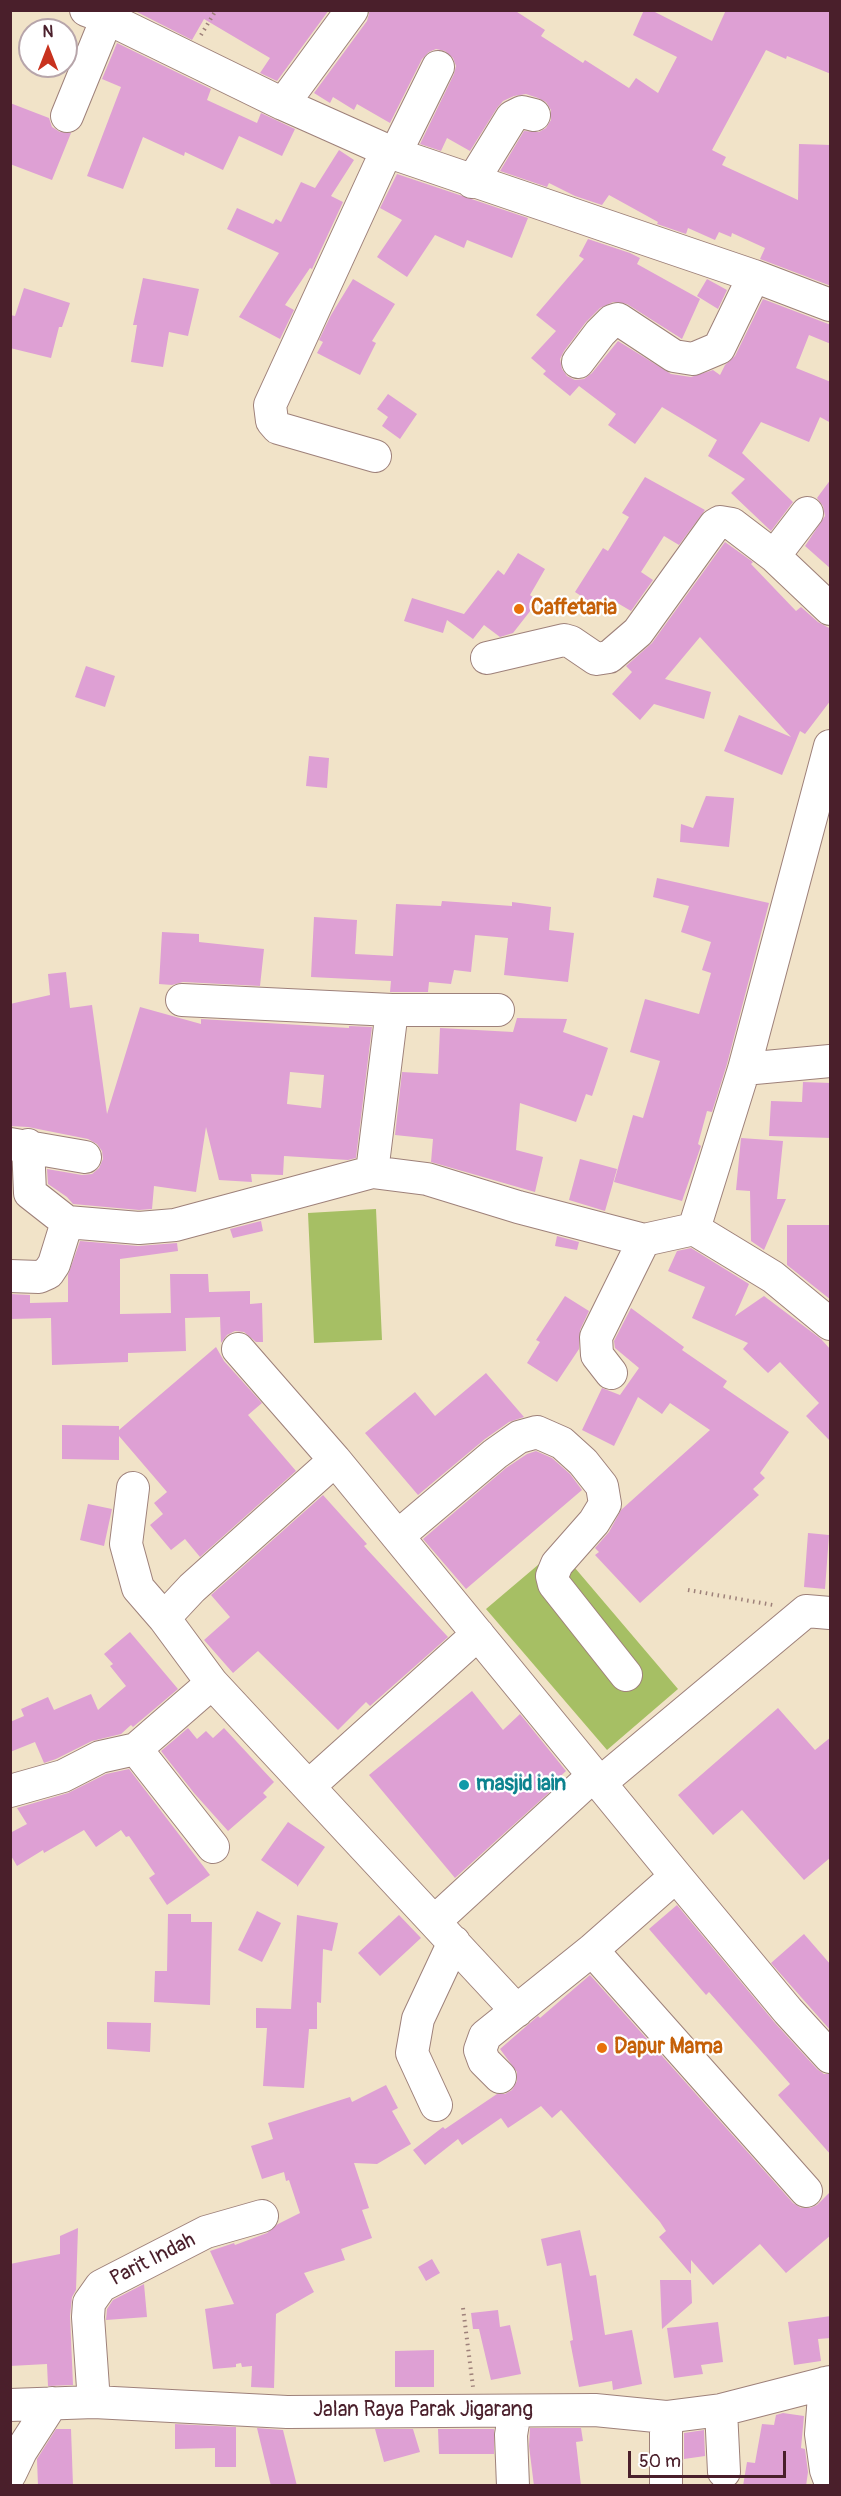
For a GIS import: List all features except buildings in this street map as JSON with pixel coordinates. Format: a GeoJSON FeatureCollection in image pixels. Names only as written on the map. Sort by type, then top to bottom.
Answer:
{"type":"FeatureCollection","features":[{"type":"Feature","properties":{"kind":"street"},"geometry":{"type":"LineString","coordinates":[[283,105],[352,10]]}},
{"type":"Feature","properties":{"kind":"street"},"geometry":{"type":"LineString","coordinates":[[67,116],[96,14],[283,105],[391,152],[472,182],[754,276],[831,305]]}},
{"type":"Feature","properties":{"kind":"street"},"geometry":{"type":"LineString","coordinates":[[375,456],[278,428],[272,421],[270,405],[391,152],[438,67]]}},
{"type":"Feature","properties":{"kind":"street"},"geometry":{"type":"LineString","coordinates":[[472,182],[512,117],[522,112],[534,115]]}},
{"type":"Feature","properties":{"kind":"street"},"geometry":{"type":"LineString","coordinates":[[578,363],[600,333],[612,321],[618,319],[674,356],[693,359],[719,348],[754,276]]}},
{"type":"Feature","properties":{"kind":"street"},"geometry":{"type":"LineString","coordinates":[[774,556],[807,513]]}},
{"type":"Feature","properties":{"kind":"street"},"geometry":{"type":"LineString","coordinates":[[487,658],[564,640],[571,642],[596,659],[609,657],[638,632],[714,525],[720,522],[732,524],[774,556],[831,609]]}},
{"type":"Feature","properties":{"kind":"street"},"geometry":{"type":"LineString","coordinates":[[694,1229],[744,1069],[831,747]]}},
{"type":"Feature","properties":{"kind":"street"},"geometry":{"type":"LineString","coordinates":[[182,1000],[392,1010],[498,1010]]}},
{"type":"Feature","properties":{"kind":"street"},"geometry":{"type":"LineString","coordinates":[[372,1172],[392,1010]]}},
{"type":"Feature","properties":{"kind":"street"},"geometry":{"type":"LineString","coordinates":[[744,1069],[831,1061]]}},
{"type":"Feature","properties":{"kind":"street"},"geometry":{"type":"LineString","coordinates":[[85,1157],[19,1144],[30,1193],[67,1222],[140,1228],[175,1226],[336,1180],[372,1172],[427,1179],[518,1207],[644,1240],[694,1229],[773,1276],[831,1324]]}},
{"type":"Feature","properties":{"kind":"street"},"geometry":{"type":"LineString","coordinates":[[10,1276],[39,1277],[48,1273],[54,1264],[67,1222]]}},
{"type":"Feature","properties":{"kind":"street"},"geometry":{"type":"LineString","coordinates":[[611,1373],[597,1355],[596,1337],[644,1240]]}},
{"type":"Feature","properties":{"kind":"street"},"geometry":{"type":"LineString","coordinates":[[238,1348],[335,1460],[788,2011],[831,2057]]}},
{"type":"Feature","properties":{"kind":"street"},"geometry":{"type":"LineString","coordinates":[[398,1536],[495,1454],[519,1437],[537,1432],[562,1443],[583,1462],[602,1486],[605,1504],[594,1522],[557,1564],[552,1576],[554,1584],[626,1675]]}},
{"type":"Feature","properties":{"kind":"street"},"geometry":{"type":"LineString","coordinates":[[164,1618],[192,1588],[335,1460]]}},
{"type":"Feature","properties":{"kind":"street"},"geometry":{"type":"LineString","coordinates":[[133,1488],[126,1544],[138,1588],[164,1618],[212,1683],[517,2011]]}},
{"type":"Feature","properties":{"kind":"street"},"geometry":{"type":"LineString","coordinates":[[436,2105],[412,2053],[418,2019],[445,1931],[597,1779],[818,1612]]}},
{"type":"Feature","properties":{"kind":"street"},"geometry":{"type":"LineString","coordinates":[[309,1786],[478,1634]]}},
{"type":"Feature","properties":{"kind":"street"},"geometry":{"type":"LineString","coordinates":[[10,1791],[63,1776],[100,1757],[136,1749],[212,1683]]}},
{"type":"Feature","properties":{"kind":"street"},"geometry":{"type":"LineString","coordinates":[[136,1749],[213,1847]]}},
{"type":"Feature","properties":{"kind":"street"},"geometry":{"type":"LineString","coordinates":[[500,2077],[484,2061],[480,2050],[485,2036],[592,1950],[676,1876]]}},
{"type":"Feature","properties":{"kind":"street"},"geometry":{"type":"LineString","coordinates":[[592,1950],[806,2191]]}},
{"type":"Feature","properties":{"kind":"street","name":"Parit Indah"},"geometry":{"type":"LineString","coordinates":[[94,2402],[89,2303],[101,2286],[206,2232],[262,2216]]}},
{"type":"Feature","properties":{"kind":"street"},"geometry":{"type":"LineString","coordinates":[[828,2382],[821,2434],[826,2470],[831,2481]]}},
{"type":"Feature","properties":{"kind":"street","name":"Jalan Raya Parak Jigarang"},"geometry":{"type":"LineString","coordinates":[[10,2405],[94,2402],[287,2412],[595,2410],[666,2417],[721,2410],[828,2382]]}},
{"type":"Feature","properties":{"kind":"street"},"geometry":{"type":"LineString","coordinates":[[10,2474],[21,2451],[52,2403]]}},
{"type":"Feature","properties":{"kind":"street"},"geometry":{"type":"LineString","coordinates":[[721,2410],[724,2472]]}},
{"type":"Feature","properties":{"kind":"street"},"geometry":{"type":"LineString","coordinates":[[513,2486],[511,2435],[515,2411]]}},
{"type":"Feature","properties":{"kind":"street"},"geometry":{"type":"LineString","coordinates":[[666,2417],[666,2486]]}},
{"type":"Feature","properties":{"kind":"path"},"geometry":{"type":"LineString","coordinates":[[688,1590],[818,1612]]}},
{"type":"Feature","properties":{"kind":"path"},"geometry":{"type":"LineString","coordinates":[[463,2308],[477,2412]]}},
{"type":"Feature","properties":{"kind":"green space"},"geometry":{"type":"Polygon","coordinates":[[[376,1209],[382,1340],[314,1343],[308,1213],[376,1209]]]}},
{"type":"Feature","properties":{"kind":"green space"},"geometry":{"type":"Polygon","coordinates":[[[558,1548],[678,1689],[607,1750],[486,1609],[558,1548]]]}},
{"type":"Feature","properties":{"kind":"place","name":"Caffetaria"},"geometry":{"type":"Point","coordinates":[519,609]}},
{"type":"Feature","properties":{"kind":"place","name":"masjid iain"},"geometry":{"type":"Point","coordinates":[464,1785]}},
{"type":"Feature","properties":{"kind":"place","name":"Dapur Mama"},"geometry":{"type":"Point","coordinates":[602,2048]}}]}
